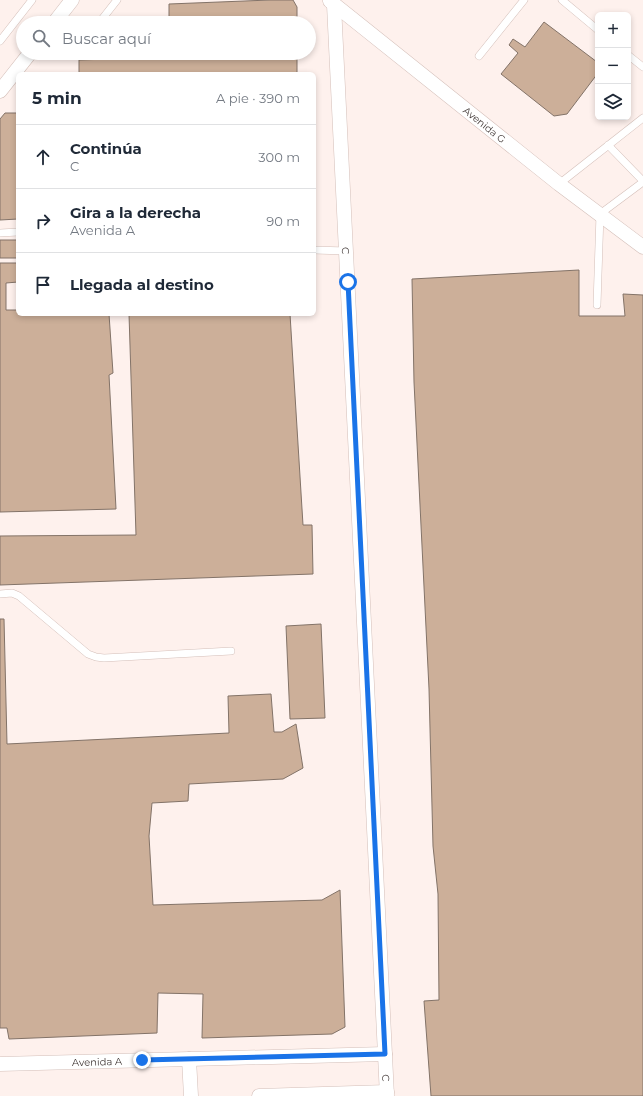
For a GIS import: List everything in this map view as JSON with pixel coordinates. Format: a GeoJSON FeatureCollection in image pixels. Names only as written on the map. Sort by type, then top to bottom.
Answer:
{"type":"FeatureCollection","features":[{"type":"Feature","properties":{"kind":"street"},"geometry":{"type":"LineString","coordinates":[[59,16],[72,0]]}},
{"type":"Feature","properties":{"kind":"street","name":"Avenida G"},"geometry":{"type":"LineString","coordinates":[[331,2],[559,184],[643,247]]}},
{"type":"Feature","properties":{"kind":"street","name":"C"},"geometry":{"type":"LineString","coordinates":[[331,2],[346,251],[387,1094]]}},
{"type":"Feature","properties":{"kind":"street"},"geometry":{"type":"LineString","coordinates":[[0,91],[24,60]]}},
{"type":"Feature","properties":{"kind":"street","name":"Avenida A"},"geometry":{"type":"LineString","coordinates":[[0,1064],[385,1054]]}},
{"type":"Feature","properties":{"kind":"street"},"geometry":{"type":"LineString","coordinates":[[189,1059],[191,1096]]}},
{"type":"Feature","properties":{"kind":"street"},"geometry":{"type":"LineString","coordinates":[[259,1096],[387,1094]]}},
{"type":"Feature","properties":{"kind":"lane"},"geometry":{"type":"LineString","coordinates":[[20,16],[32,0]]}},
{"type":"Feature","properties":{"kind":"lane"},"geometry":{"type":"LineString","coordinates":[[104,16],[117,0]]}},
{"type":"Feature","properties":{"kind":"lane"},"geometry":{"type":"LineString","coordinates":[[480,56],[524,0]]}},
{"type":"Feature","properties":{"kind":"lane"},"geometry":{"type":"LineString","coordinates":[[562,0],[595,28]]}},
{"type":"Feature","properties":{"kind":"lane"},"geometry":{"type":"LineString","coordinates":[[0,41],[16,20]]}},
{"type":"Feature","properties":{"kind":"lane"},"geometry":{"type":"LineString","coordinates":[[631,58],[643,68]]}},
{"type":"Feature","properties":{"kind":"lane"},"geometry":{"type":"LineString","coordinates":[[559,184],[643,118]]}},
{"type":"Feature","properties":{"kind":"lane"},"geometry":{"type":"LineString","coordinates":[[597,305],[600,214],[643,181],[608,144]]}},
{"type":"Feature","properties":{"kind":"lane"},"geometry":{"type":"LineString","coordinates":[[0,232],[16,232]]}},
{"type":"Feature","properties":{"kind":"lane"},"geometry":{"type":"LineString","coordinates":[[316,250],[346,251]]}},
{"type":"Feature","properties":{"kind":"lane"},"geometry":{"type":"LineString","coordinates":[[0,594],[12,593],[19,596],[88,654],[96,657],[104,658],[231,651]]}},
{"type":"Feature","properties":{"kind":"building"},"geometry":{"type":"Polygon","coordinates":[[[293,0],[297,7],[297,16],[169,16],[169,4],[293,0]]]}},
{"type":"Feature","properties":{"kind":"building"},"geometry":{"type":"Polygon","coordinates":[[[544,22],[595,60],[595,77],[567,114],[554,116],[501,74],[518,53],[509,45],[513,39],[525,47],[544,22]]]}},
{"type":"Feature","properties":{"kind":"building"},"geometry":{"type":"Polygon","coordinates":[[[79,60],[297,60],[297,72],[79,72],[79,60]]]}},
{"type":"Feature","properties":{"kind":"building"},"geometry":{"type":"Polygon","coordinates":[[[5,113],[16,113],[16,219],[0,220],[0,119],[5,113]]]}},
{"type":"Feature","properties":{"kind":"building"},"geometry":{"type":"Polygon","coordinates":[[[0,240],[16,240],[16,258],[0,258],[0,240]]]}},
{"type":"Feature","properties":{"kind":"building"},"geometry":{"type":"Polygon","coordinates":[[[0,263],[16,263],[16,282],[6,283],[6,310],[16,310],[16,316],[109,316],[113,373],[109,375],[116,509],[0,512],[0,263]]]}},
{"type":"Feature","properties":{"kind":"building"},"geometry":{"type":"Polygon","coordinates":[[[579,270],[579,316],[625,316],[623,294],[643,295],[643,1096],[431,1096],[424,1001],[439,1000],[438,894],[433,846],[429,689],[414,382],[412,279],[579,270]]]}},
{"type":"Feature","properties":{"kind":"building"},"geometry":{"type":"Polygon","coordinates":[[[129,316],[290,316],[303,525],[312,525],[313,574],[0,585],[0,536],[136,535],[129,316]]]}},
{"type":"Feature","properties":{"kind":"building"},"geometry":{"type":"Polygon","coordinates":[[[0,619],[4,619],[7,744],[229,733],[228,696],[271,694],[274,732],[282,732],[296,724],[303,768],[283,779],[189,784],[188,801],[152,803],[149,836],[153,905],[322,900],[340,890],[345,1027],[332,1034],[202,1038],[203,994],[158,993],[157,1033],[9,1039],[7,1028],[0,1028],[0,619]]]}},
{"type":"Feature","properties":{"kind":"building"},"geometry":{"type":"Polygon","coordinates":[[[321,624],[325,718],[290,719],[286,626],[321,624]]]}},
{"type":"Feature","properties":{"kind":"route"},"geometry":{"type":"LineString","coordinates":[[142,1060],[385,1054],[348,282]]}}]}
